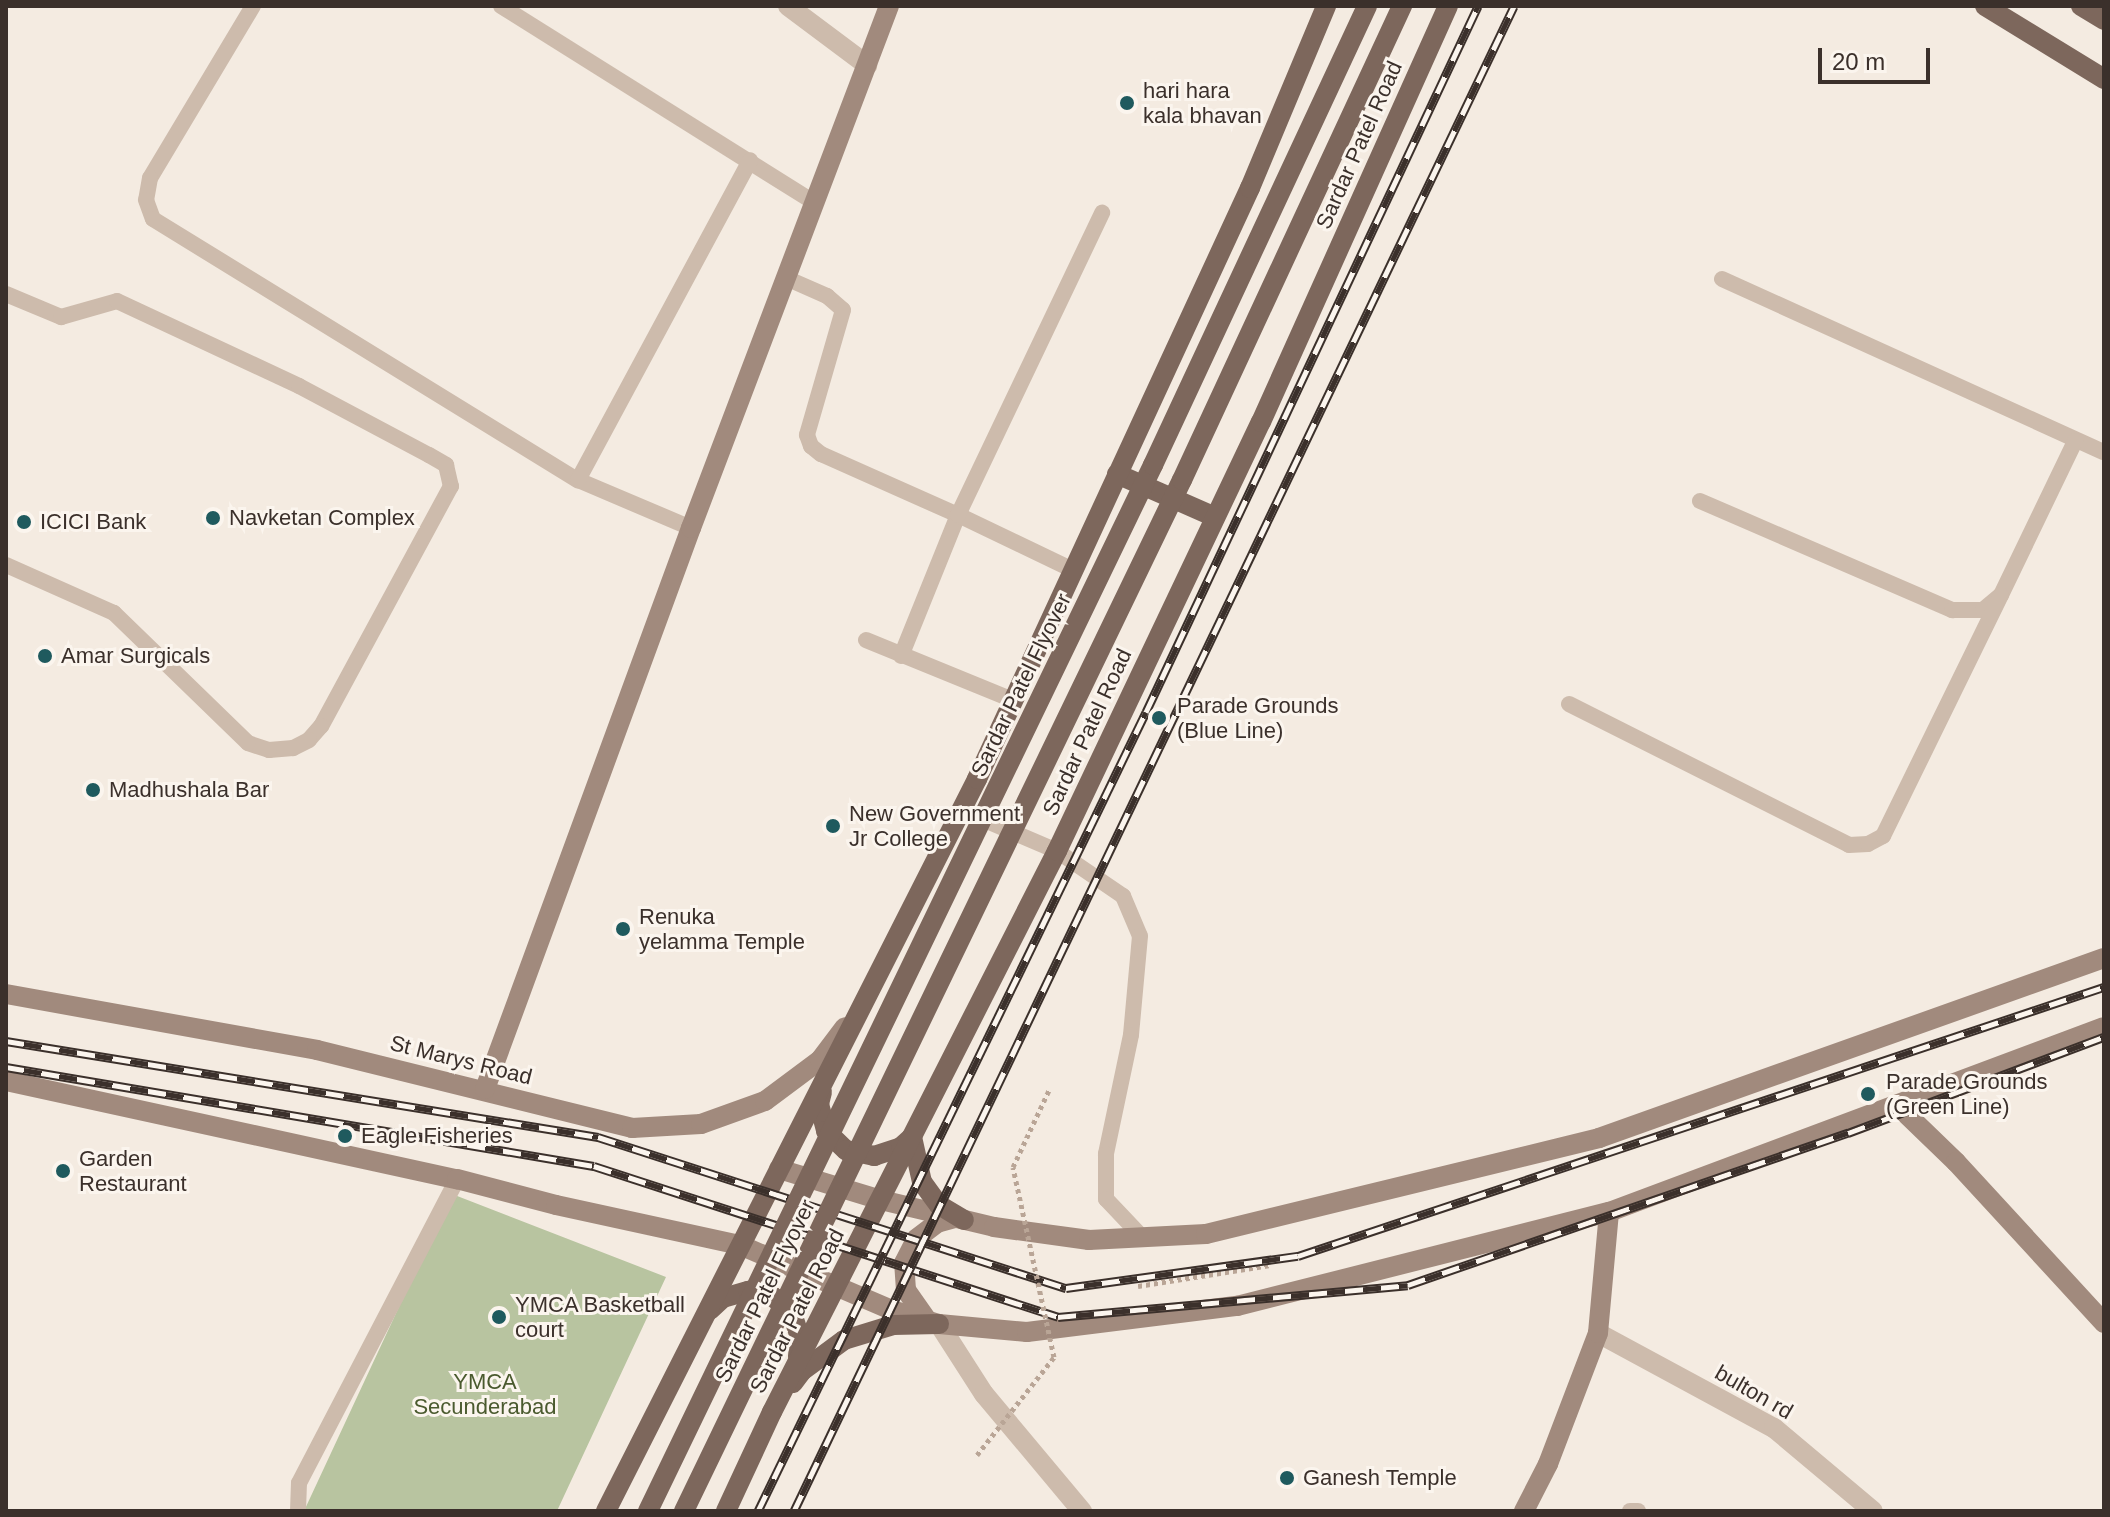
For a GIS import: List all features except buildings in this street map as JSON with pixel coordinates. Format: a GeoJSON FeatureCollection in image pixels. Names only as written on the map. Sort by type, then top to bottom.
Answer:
{"type":"FeatureCollection","features":[{"type":"Feature","properties":{"kind":"main road"},"geometry":{"type":"LineString","coordinates":[[485,1089],[691,528],[889,6]]}},
{"type":"Feature","properties":{"kind":"main road"},"geometry":{"type":"LineString","coordinates":[[606,1511],[961,810],[1250,188],[1326,6]]}},
{"type":"Feature","properties":{"kind":"main road","name":"Sardar Patel Flyover"},"geometry":{"type":"LineString","coordinates":[[648,1511],[1147,480],[1367,6]]}},
{"type":"Feature","properties":{"kind":"main road","name":"Sardar Patel Flyover"},"geometry":{"type":"LineString","coordinates":[[684,1511],[1175,494],[1402,6]]}},
{"type":"Feature","properties":{"kind":"main road","name":"Sardar Patel Road"},"geometry":{"type":"LineString","coordinates":[[726,1511],[797,1362],[1057,851],[1215,517],[1448,6]]}},
{"type":"Feature","properties":{"kind":"main road"},"geometry":{"type":"LineString","coordinates":[[1985,6],[2104,79]]}},
{"type":"Feature","properties":{"kind":"main road"},"geometry":{"type":"LineString","coordinates":[[2081,6],[2104,20]]}},
{"type":"Feature","properties":{"kind":"main road"},"geometry":{"type":"LineString","coordinates":[[1117,474],[1215,517]]}},
{"type":"Feature","properties":{"kind":"main road"},"geometry":{"type":"LineString","coordinates":[[779,1169],[881,1200],[959,1219],[1089,1240],[1206,1234],[1599,1138],[2104,958]]}},
{"type":"Feature","properties":{"kind":"main road","name":"St Marys Road"},"geometry":{"type":"LineString","coordinates":[[6,994],[317,1050],[485,1089],[632,1128],[701,1124],[765,1101],[820,1060],[862,1004]]}},
{"type":"Feature","properties":{"kind":"main road"},"geometry":{"type":"LineString","coordinates":[[772,1412],[802,1371],[844,1340],[893,1325],[933,1322],[1027,1332],[1237,1306],[1609,1212],[2104,1027]]}},
{"type":"Feature","properties":{"kind":"main road"},"geometry":{"type":"LineString","coordinates":[[826,1076],[819,1104],[826,1131],[846,1150],[874,1156],[901,1147],[912,1137],[922,1182],[939,1205],[959,1219]]}},
{"type":"Feature","properties":{"kind":"main road"},"geometry":{"type":"LineString","coordinates":[[6,1081],[457,1179],[556,1205],[740,1245],[835,1288],[933,1322]]}},
{"type":"Feature","properties":{"kind":"main road"},"geometry":{"type":"LineString","coordinates":[[1898,1106],[1956,1162],[2104,1323]]}},
{"type":"Feature","properties":{"kind":"main road"},"geometry":{"type":"LineString","coordinates":[[1524,1511],[1548,1464],[1598,1333],[1609,1212]]}},
{"type":"Feature","properties":{"kind":"main road"},"geometry":{"type":"LineString","coordinates":[[933,1322],[906,1290],[904,1263],[916,1239],[937,1223],[959,1219]]}},
{"type":"Feature","properties":{"kind":"main road"},"geometry":{"type":"LineString","coordinates":[[705,1316],[723,1298],[748,1291],[772,1296],[792,1313],[800,1337],[797,1362]]}},
{"type":"Feature","properties":{"kind":"street"},"geometry":{"type":"LineString","coordinates":[[788,6],[867,65]]}},
{"type":"Feature","properties":{"kind":"street"},"geometry":{"type":"LineString","coordinates":[[933,1322],[984,1394],[1082,1511]]}},
{"type":"Feature","properties":{"kind":"street","name":"bulton rd"},"geometry":{"type":"LineString","coordinates":[[1598,1333],[1774,1428],[1873,1511]]}},
{"type":"Feature","properties":{"kind":"lane"},"geometry":{"type":"LineString","coordinates":[[253,6],[150,178],[146,200],[153,219],[578,480],[691,528]]}},
{"type":"Feature","properties":{"kind":"lane"},"geometry":{"type":"LineString","coordinates":[[501,6],[814,202]]}},
{"type":"Feature","properties":{"kind":"lane"},"geometry":{"type":"LineString","coordinates":[[578,480],[750,160]]}},
{"type":"Feature","properties":{"kind":"lane"},"geometry":{"type":"LineString","coordinates":[[901,656],[958,515],[1102,213]]}},
{"type":"Feature","properties":{"kind":"lane"},"geometry":{"type":"LineString","coordinates":[[786,278],[827,296],[843,310],[807,435],[811,446],[821,454],[1073,570]]}},
{"type":"Feature","properties":{"kind":"lane"},"geometry":{"type":"LineString","coordinates":[[1722,279],[2104,452]]}},
{"type":"Feature","properties":{"kind":"lane"},"geometry":{"type":"LineString","coordinates":[[6,294],[61,317],[117,301],[299,386],[429,455],[446,465],[451,486],[321,726],[309,740],[293,748],[269,750],[248,743],[114,613],[6,565]]}},
{"type":"Feature","properties":{"kind":"lane"},"geometry":{"type":"LineString","coordinates":[[1569,704],[1849,845],[1868,844],[1883,836],[2075,441]]}},
{"type":"Feature","properties":{"kind":"lane"},"geometry":{"type":"LineString","coordinates":[[1700,501],[1952,610],[1983,610],[2001,595]]}},
{"type":"Feature","properties":{"kind":"lane"},"geometry":{"type":"LineString","coordinates":[[866,640],[1013,700]]}},
{"type":"Feature","properties":{"kind":"lane"},"geometry":{"type":"LineString","coordinates":[[961,810],[1057,851],[1123,896],[1140,936],[1131,1035],[1106,1154],[1106,1199],[1142,1237]]}},
{"type":"Feature","properties":{"kind":"lane"},"geometry":{"type":"LineString","coordinates":[[298,1511],[299,1483],[457,1179]]}},
{"type":"Feature","properties":{"kind":"lane"},"geometry":{"type":"LineString","coordinates":[[1630,1511],[1638,1511]]}},
{"type":"Feature","properties":{"kind":"path"},"geometry":{"type":"LineString","coordinates":[[977,1455],[1054,1357],[1013,1167],[1050,1088]]}},
{"type":"Feature","properties":{"kind":"path"},"geometry":{"type":"LineString","coordinates":[[1136,1286],[1277,1264]]}},
{"type":"Feature","properties":{"kind":"path"},"geometry":{"type":"LineString","coordinates":[[1042,1301],[1057,1298]]}},
{"type":"Feature","properties":{"kind":"green space","name":"YMCA Secunderabad"},"geometry":{"type":"Polygon","coordinates":[[[452,1194],[666,1277],[557,1511],[304,1511],[429,1235],[452,1194]]]}},
{"type":"Feature","properties":{"kind":"railway"},"geometry":{"type":"LineString","coordinates":[[758,1511],[1146,712],[1478,6]]}},
{"type":"Feature","properties":{"kind":"railway"},"geometry":{"type":"LineString","coordinates":[[794,1511],[1514,6]]}},
{"type":"Feature","properties":{"kind":"railway"},"geometry":{"type":"LineString","coordinates":[[6,1041],[598,1137],[1066,1288],[1298,1256],[2104,987]]}},
{"type":"Feature","properties":{"kind":"railway"},"geometry":{"type":"LineString","coordinates":[[6,1067],[594,1166],[1058,1317],[1408,1285],[1848,1133],[2104,1037]]}},
{"type":"Feature","properties":{"kind":"place","name":"hari hara kala bhavan"},"geometry":{"type":"Point","coordinates":[1127,103]}},
{"type":"Feature","properties":{"kind":"place","name":"Navketan Complex"},"geometry":{"type":"Point","coordinates":[213,518]}},
{"type":"Feature","properties":{"kind":"place","name":"ICICI Bank"},"geometry":{"type":"Point","coordinates":[24,522]}},
{"type":"Feature","properties":{"kind":"place","name":"Amar Surgicals"},"geometry":{"type":"Point","coordinates":[45,656]}},
{"type":"Feature","properties":{"kind":"place","name":"Parade Grounds (Blue Line)"},"geometry":{"type":"Point","coordinates":[1159,718]}},
{"type":"Feature","properties":{"kind":"place","name":"Madhushala Bar"},"geometry":{"type":"Point","coordinates":[93,790]}},
{"type":"Feature","properties":{"kind":"place","name":"New Government Jr College"},"geometry":{"type":"Point","coordinates":[833,826]}},
{"type":"Feature","properties":{"kind":"place","name":"Renuka yelamma Temple"},"geometry":{"type":"Point","coordinates":[623,929]}},
{"type":"Feature","properties":{"kind":"place","name":"Parade Grounds (Green Line)"},"geometry":{"type":"Point","coordinates":[1868,1094]}},
{"type":"Feature","properties":{"kind":"place","name":"Eagle Fisheries"},"geometry":{"type":"Point","coordinates":[345,1136]}},
{"type":"Feature","properties":{"kind":"place","name":"Garden Restaurant"},"geometry":{"type":"Point","coordinates":[63,1171]}},
{"type":"Feature","properties":{"kind":"place","name":"YMCA Basketball court"},"geometry":{"type":"Point","coordinates":[499,1317]}},
{"type":"Feature","properties":{"kind":"place","name":"Ganesh Temple"},"geometry":{"type":"Point","coordinates":[1287,1478]}}]}
